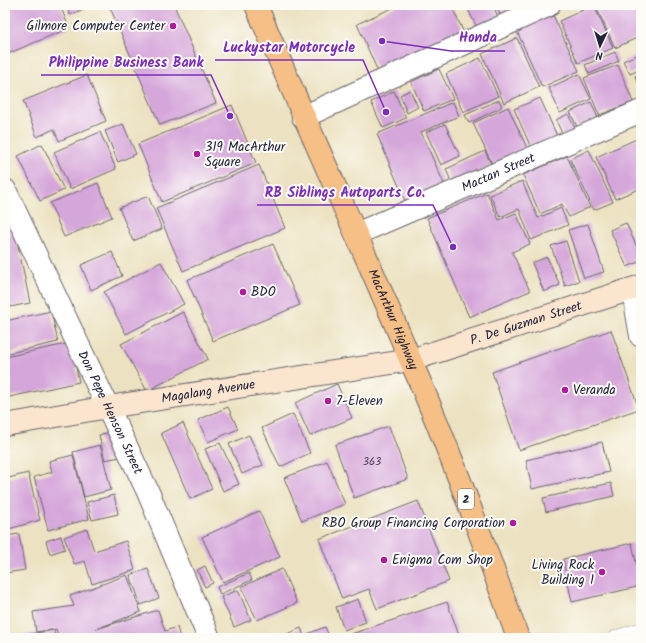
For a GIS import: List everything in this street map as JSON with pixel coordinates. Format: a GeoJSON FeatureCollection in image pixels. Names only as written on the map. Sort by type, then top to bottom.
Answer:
{"type":"FeatureCollection","features":[{"type":"Feature","properties":{"kind":"highway","name":"MacArthur Highway"},"geometry":{"type":"LineString","coordinates":[[256,5],[303,116],[411,360],[465,496],[518,638]]}},
{"type":"Feature","properties":{"kind":"street"},"geometry":{"type":"LineString","coordinates":[[303,116],[549,5]]}},
{"type":"Feature","properties":{"kind":"street","name":"Mactan Street"},"geometry":{"type":"LineString","coordinates":[[356,234],[641,111]]}},
{"type":"Feature","properties":{"kind":"street","name":"Don Pepe Henson Street"},"geometry":{"type":"LineString","coordinates":[[5,190],[148,492],[209,638]]}},
{"type":"Feature","properties":{"kind":"street"},"geometry":{"type":"LineString","coordinates":[[637,288],[641,336]]}},
{"type":"Feature","properties":{"kind":"street","name":"P. De Guzman Street"},"geometry":{"type":"LineString","coordinates":[[411,360],[637,288]]}},
{"type":"Feature","properties":{"kind":"street","name":"Magalang Avenue"},"geometry":{"type":"LineString","coordinates":[[5,425],[108,407],[411,360]]}},
{"type":"Feature","properties":{"kind":"lane"},"geometry":{"type":"LineString","coordinates":[[616,638],[641,630]]}},
{"type":"Feature","properties":{"kind":"building"},"geometry":{"type":"Polygon","coordinates":[[[5,5],[60,5],[69,28],[5,55],[5,5]]]}},
{"type":"Feature","properties":{"kind":"building"},"geometry":{"type":"Polygon","coordinates":[[[66,5],[92,5],[70,15],[66,5]]]}},
{"type":"Feature","properties":{"kind":"building"},"geometry":{"type":"Polygon","coordinates":[[[109,5],[174,5],[216,103],[160,125],[109,5]]]}},
{"type":"Feature","properties":{"kind":"building"},"geometry":{"type":"Polygon","coordinates":[[[399,5],[451,5],[465,35],[379,74],[357,24],[399,5]]]}},
{"type":"Feature","properties":{"kind":"building"},"geometry":{"type":"Polygon","coordinates":[[[466,5],[493,5],[499,20],[478,30],[466,5]]]}},
{"type":"Feature","properties":{"kind":"building"},"geometry":{"type":"Polygon","coordinates":[[[496,5],[505,5],[508,11],[500,15],[496,5]]]}},
{"type":"Feature","properties":{"kind":"building"},"geometry":{"type":"Polygon","coordinates":[[[506,5],[522,5],[509,11],[506,5]]]}},
{"type":"Feature","properties":{"kind":"building"},"geometry":{"type":"Polygon","coordinates":[[[594,5],[613,48],[578,63],[559,21],[594,5]]]}},
{"type":"Feature","properties":{"kind":"building"},"geometry":{"type":"Polygon","coordinates":[[[595,5],[641,5],[641,36],[615,48],[595,5]]]}},
{"type":"Feature","properties":{"kind":"building"},"geometry":{"type":"Polygon","coordinates":[[[552,13],[579,71],[542,87],[516,29],[552,13]]]}},
{"type":"Feature","properties":{"kind":"building"},"geometry":{"type":"Polygon","coordinates":[[[517,38],[539,87],[504,103],[482,54],[517,38]]]}},
{"type":"Feature","properties":{"kind":"building"},"geometry":{"type":"Polygon","coordinates":[[[615,52],[619,61],[589,74],[585,65],[615,52]]]}},
{"type":"Feature","properties":{"kind":"building"},"geometry":{"type":"Polygon","coordinates":[[[641,53],[641,69],[630,74],[623,61],[641,53]]]}},
{"type":"Feature","properties":{"kind":"building"},"geometry":{"type":"Polygon","coordinates":[[[480,58],[498,96],[463,112],[446,74],[480,58]]]}},
{"type":"Feature","properties":{"kind":"building"},"geometry":{"type":"Polygon","coordinates":[[[618,65],[633,102],[599,115],[584,78],[618,65]]]}},
{"type":"Feature","properties":{"kind":"building"},"geometry":{"type":"Polygon","coordinates":[[[439,69],[453,99],[424,111],[411,82],[439,69]]]}},
{"type":"Feature","properties":{"kind":"building"},"geometry":{"type":"Polygon","coordinates":[[[641,73],[641,90],[635,76],[641,73]]]}},
{"type":"Feature","properties":{"kind":"building"},"geometry":{"type":"Polygon","coordinates":[[[579,74],[591,99],[560,113],[549,88],[579,74]]]}},
{"type":"Feature","properties":{"kind":"building"},"geometry":{"type":"Polygon","coordinates":[[[87,75],[106,121],[59,141],[54,129],[37,137],[23,101],[87,75]]]}},
{"type":"Feature","properties":{"kind":"building"},"geometry":{"type":"Polygon","coordinates":[[[410,90],[418,107],[407,113],[400,95],[410,90]]]}},
{"type":"Feature","properties":{"kind":"building"},"geometry":{"type":"Polygon","coordinates":[[[394,91],[406,118],[383,128],[371,102],[394,91]]]}},
{"type":"Feature","properties":{"kind":"building"},"geometry":{"type":"Polygon","coordinates":[[[540,98],[558,138],[532,150],[514,109],[540,98]]]}},
{"type":"Feature","properties":{"kind":"building"},"geometry":{"type":"Polygon","coordinates":[[[499,100],[502,107],[469,123],[465,115],[499,100]]]}},
{"type":"Feature","properties":{"kind":"building"},"geometry":{"type":"Polygon","coordinates":[[[453,102],[459,116],[421,132],[445,186],[406,203],[377,134],[453,102]]]}},
{"type":"Feature","properties":{"kind":"building"},"geometry":{"type":"Polygon","coordinates":[[[591,102],[599,120],[578,129],[570,112],[591,102]]]}},
{"type":"Feature","properties":{"kind":"building","name":"319 MacArthur Square"},"geometry":{"type":"Polygon","coordinates":[[[232,105],[256,163],[162,202],[138,144],[232,105]]]}},
{"type":"Feature","properties":{"kind":"building"},"geometry":{"type":"Polygon","coordinates":[[[508,107],[528,150],[493,166],[473,123],[508,107]]]}},
{"type":"Feature","properties":{"kind":"building"},"geometry":{"type":"Polygon","coordinates":[[[568,114],[577,132],[564,138],[556,120],[568,114]]]}},
{"type":"Feature","properties":{"kind":"building"},"geometry":{"type":"Polygon","coordinates":[[[123,124],[136,154],[118,162],[105,131],[123,124]]]}},
{"type":"Feature","properties":{"kind":"building"},"geometry":{"type":"Polygon","coordinates":[[[445,124],[460,156],[441,165],[426,132],[445,124]]]}},
{"type":"Feature","properties":{"kind":"building"},"geometry":{"type":"Polygon","coordinates":[[[100,132],[116,169],[70,189],[54,152],[100,132]]]}},
{"type":"Feature","properties":{"kind":"building"},"geometry":{"type":"Polygon","coordinates":[[[641,137],[641,188],[615,199],[596,157],[641,137]]]}},
{"type":"Feature","properties":{"kind":"building"},"geometry":{"type":"Polygon","coordinates":[[[42,144],[64,190],[40,201],[18,156],[42,144]]]}},
{"type":"Feature","properties":{"kind":"building"},"geometry":{"type":"Polygon","coordinates":[[[589,150],[613,202],[594,210],[570,159],[589,150]]]}},
{"type":"Feature","properties":{"kind":"building"},"geometry":{"type":"Polygon","coordinates":[[[485,151],[492,166],[452,184],[446,169],[485,151]]]}},
{"type":"Feature","properties":{"kind":"building"},"geometry":{"type":"Polygon","coordinates":[[[567,156],[590,207],[569,217],[562,204],[540,214],[523,175],[567,156]]]}},
{"type":"Feature","properties":{"kind":"building"},"geometry":{"type":"Polygon","coordinates":[[[259,165],[285,228],[183,271],[156,208],[259,165]]]}},
{"type":"Feature","properties":{"kind":"building"},"geometry":{"type":"Polygon","coordinates":[[[522,181],[538,218],[561,208],[568,225],[531,240],[519,209],[500,217],[490,195],[522,181]]]}},
{"type":"Feature","properties":{"kind":"building"},"geometry":{"type":"Polygon","coordinates":[[[98,183],[112,217],[64,237],[50,203],[98,183]]]}},
{"type":"Feature","properties":{"kind":"building"},"geometry":{"type":"Polygon","coordinates":[[[487,193],[499,220],[516,213],[530,244],[512,252],[530,291],[469,317],[427,218],[487,193]]]}},
{"type":"Feature","properties":{"kind":"building"},"geometry":{"type":"Polygon","coordinates":[[[148,196],[162,229],[133,241],[119,208],[148,196]]]}},
{"type":"Feature","properties":{"kind":"building"},"geometry":{"type":"Polygon","coordinates":[[[12,216],[30,303],[5,308],[5,217],[12,216]]]}},
{"type":"Feature","properties":{"kind":"building"},"geometry":{"type":"Polygon","coordinates":[[[626,223],[641,256],[641,261],[627,267],[610,230],[626,223]]]}},
{"type":"Feature","properties":{"kind":"building"},"geometry":{"type":"Polygon","coordinates":[[[588,224],[604,272],[584,278],[568,230],[588,224]]]}},
{"type":"Feature","properties":{"kind":"building"},"geometry":{"type":"Polygon","coordinates":[[[566,241],[579,281],[565,286],[551,246],[566,241]]]}},
{"type":"Feature","properties":{"kind":"building","name":"BDO"},"geometry":{"type":"Polygon","coordinates":[[[273,244],[300,305],[213,341],[187,280],[273,244]]]}},
{"type":"Feature","properties":{"kind":"building"},"geometry":{"type":"Polygon","coordinates":[[[112,252],[122,276],[91,290],[81,265],[112,252]]]}},
{"type":"Feature","properties":{"kind":"building"},"geometry":{"type":"Polygon","coordinates":[[[547,257],[560,285],[544,292],[532,263],[547,257]]]}},
{"type":"Feature","properties":{"kind":"building"},"geometry":{"type":"Polygon","coordinates":[[[161,262],[184,304],[126,334],[104,292],[161,262]]]}},
{"type":"Feature","properties":{"kind":"building"},"geometry":{"type":"Polygon","coordinates":[[[51,311],[58,342],[5,354],[5,321],[51,311]]]}},
{"type":"Feature","properties":{"kind":"building"},"geometry":{"type":"Polygon","coordinates":[[[183,312],[208,359],[147,391],[121,344],[183,312]]]}},
{"type":"Feature","properties":{"kind":"building","name":"Veranda"},"geometry":{"type":"Polygon","coordinates":[[[611,330],[639,409],[519,450],[492,372],[611,330]]]}},
{"type":"Feature","properties":{"kind":"building"},"geometry":{"type":"Polygon","coordinates":[[[71,343],[79,382],[5,398],[5,357],[71,343]]]}},
{"type":"Feature","properties":{"kind":"building"},"geometry":{"type":"Polygon","coordinates":[[[337,384],[352,418],[310,436],[295,403],[337,384]]]}},
{"type":"Feature","properties":{"kind":"building"},"geometry":{"type":"Polygon","coordinates":[[[228,407],[238,429],[208,442],[198,420],[228,407]]]}},
{"type":"Feature","properties":{"kind":"building"},"geometry":{"type":"Polygon","coordinates":[[[293,414],[310,453],[280,467],[262,428],[293,414]]]}},
{"type":"Feature","properties":{"kind":"building"},"geometry":{"type":"Polygon","coordinates":[[[183,423],[212,489],[190,499],[161,433],[183,423]]]}},
{"type":"Feature","properties":{"kind":"building"},"geometry":{"type":"Polygon","coordinates":[[[389,426],[408,479],[354,498],[335,445],[389,426]]]}},
{"type":"Feature","properties":{"kind":"building"},"geometry":{"type":"Polygon","coordinates":[[[113,431],[120,457],[105,460],[99,435],[113,431]]]}},
{"type":"Feature","properties":{"kind":"building"},"geometry":{"type":"Polygon","coordinates":[[[249,435],[263,465],[242,474],[229,444],[249,435]]]}},
{"type":"Feature","properties":{"kind":"building"},"geometry":{"type":"Polygon","coordinates":[[[602,442],[609,472],[532,489],[526,460],[602,442]]]}},
{"type":"Feature","properties":{"kind":"building"},"geometry":{"type":"Polygon","coordinates":[[[220,443],[239,484],[223,491],[205,449],[220,443]]]}},
{"type":"Feature","properties":{"kind":"building"},"geometry":{"type":"Polygon","coordinates":[[[100,445],[111,490],[84,497],[73,452],[100,445]]]}},
{"type":"Feature","properties":{"kind":"building"},"geometry":{"type":"Polygon","coordinates":[[[73,455],[89,519],[48,530],[34,477],[52,472],[49,461],[73,455]]]}},
{"type":"Feature","properties":{"kind":"building"},"geometry":{"type":"Polygon","coordinates":[[[327,461],[345,504],[302,521],[284,478],[327,461]]]}},
{"type":"Feature","properties":{"kind":"building"},"geometry":{"type":"Polygon","coordinates":[[[28,473],[40,520],[9,529],[5,516],[5,479],[28,473]]]}},
{"type":"Feature","properties":{"kind":"building"},"geometry":{"type":"Polygon","coordinates":[[[611,483],[614,496],[546,512],[543,498],[611,483]]]}},
{"type":"Feature","properties":{"kind":"building"},"geometry":{"type":"Polygon","coordinates":[[[114,495],[118,514],[92,520],[87,502],[114,495]]]}},
{"type":"Feature","properties":{"kind":"building","name":"Enigma Com Shop"},"geometry":{"type":"Polygon","coordinates":[[[418,501],[449,581],[377,609],[369,589],[342,599],[319,539],[418,501]]]}},
{"type":"Feature","properties":{"kind":"building"},"geometry":{"type":"Polygon","coordinates":[[[259,511],[280,557],[223,582],[202,537],[259,511]]]}},
{"type":"Feature","properties":{"kind":"building"},"geometry":{"type":"Polygon","coordinates":[[[87,529],[94,551],[126,541],[135,570],[92,584],[85,561],[74,564],[64,537],[87,529]]]}},
{"type":"Feature","properties":{"kind":"building"},"geometry":{"type":"Polygon","coordinates":[[[19,534],[25,570],[5,573],[5,536],[19,534]]]}},
{"type":"Feature","properties":{"kind":"building"},"geometry":{"type":"Polygon","coordinates":[[[61,536],[65,549],[50,554],[46,541],[61,536]]]}},
{"type":"Feature","properties":{"kind":"building","name":"Living Rock Building 1"},"geometry":{"type":"Polygon","coordinates":[[[632,543],[641,586],[572,602],[563,559],[632,543]]]}},
{"type":"Feature","properties":{"kind":"building"},"geometry":{"type":"Polygon","coordinates":[[[205,566],[213,583],[205,587],[197,570],[205,566]]]}},
{"type":"Feature","properties":{"kind":"building"},"geometry":{"type":"Polygon","coordinates":[[[148,569],[159,598],[141,605],[130,575],[148,569]]]}},
{"type":"Feature","properties":{"kind":"building"},"geometry":{"type":"Polygon","coordinates":[[[282,569],[297,603],[257,620],[241,587],[282,569]]]}},
{"type":"Feature","properties":{"kind":"building"},"geometry":{"type":"Polygon","coordinates":[[[249,573],[252,580],[220,594],[217,587],[249,573]]]}},
{"type":"Feature","properties":{"kind":"building"},"geometry":{"type":"Polygon","coordinates":[[[127,575],[141,612],[96,629],[158,610],[165,631],[177,627],[180,638],[58,638],[56,629],[36,632],[33,612],[74,606],[70,596],[127,575]]]}},
{"type":"Feature","properties":{"kind":"building"},"geometry":{"type":"Polygon","coordinates":[[[238,590],[251,620],[234,627],[221,597],[238,590]]]}},
{"type":"Feature","properties":{"kind":"building"},"geometry":{"type":"Polygon","coordinates":[[[358,599],[366,622],[344,630],[336,607],[358,599]]]}},
{"type":"Feature","properties":{"kind":"building"},"geometry":{"type":"Polygon","coordinates":[[[447,602],[460,638],[348,638],[348,635],[447,602]]]}},
{"type":"Feature","properties":{"kind":"building"},"geometry":{"type":"Polygon","coordinates":[[[325,627],[330,638],[309,638],[307,634],[325,627]]]}},
{"type":"Feature","properties":{"kind":"building"},"geometry":{"type":"Polygon","coordinates":[[[301,628],[305,638],[278,638],[301,628]]]}},
{"type":"Feature","properties":{"kind":"building"},"geometry":{"type":"Polygon","coordinates":[[[54,630],[55,638],[23,638],[23,635],[54,630]]]}},
{"type":"Feature","properties":{"kind":"building"},"geometry":{"type":"Polygon","coordinates":[[[18,634],[19,638],[5,638],[5,636],[18,634]]]}},
{"type":"Feature","properties":{"kind":"place","name":"Gilmore Computer Center"},"geometry":{"type":"Point","coordinates":[173,26]}},
{"type":"Feature","properties":{"kind":"place","name":"Honda"},"geometry":{"type":"Point","coordinates":[382,41]}},
{"type":"Feature","properties":{"kind":"place","name":"Luckystar Motorcycle"},"geometry":{"type":"Point","coordinates":[386,112]}},
{"type":"Feature","properties":{"kind":"place","name":"Philippine Business Bank"},"geometry":{"type":"Point","coordinates":[230,116]}},
{"type":"Feature","properties":{"kind":"place","name":"319 MacArthur Square"},"geometry":{"type":"Point","coordinates":[197,154]}},
{"type":"Feature","properties":{"kind":"place","name":"RB Siblings Autoparts Co."},"geometry":{"type":"Point","coordinates":[453,247]}},
{"type":"Feature","properties":{"kind":"place","name":"BDO"},"geometry":{"type":"Point","coordinates":[243,292]}},
{"type":"Feature","properties":{"kind":"place","name":"Veranda"},"geometry":{"type":"Point","coordinates":[565,390]}},
{"type":"Feature","properties":{"kind":"place","name":"7-Eleven"},"geometry":{"type":"Point","coordinates":[328,401]}},
{"type":"Feature","properties":{"kind":"place","name":"RBO Group Financing Corporation"},"geometry":{"type":"Point","coordinates":[513,523]}},
{"type":"Feature","properties":{"kind":"place","name":"Enigma Com Shop"},"geometry":{"type":"Point","coordinates":[384,560]}},
{"type":"Feature","properties":{"kind":"place","name":"Living Rock Building 1"},"geometry":{"type":"Point","coordinates":[602,572]}}]}
